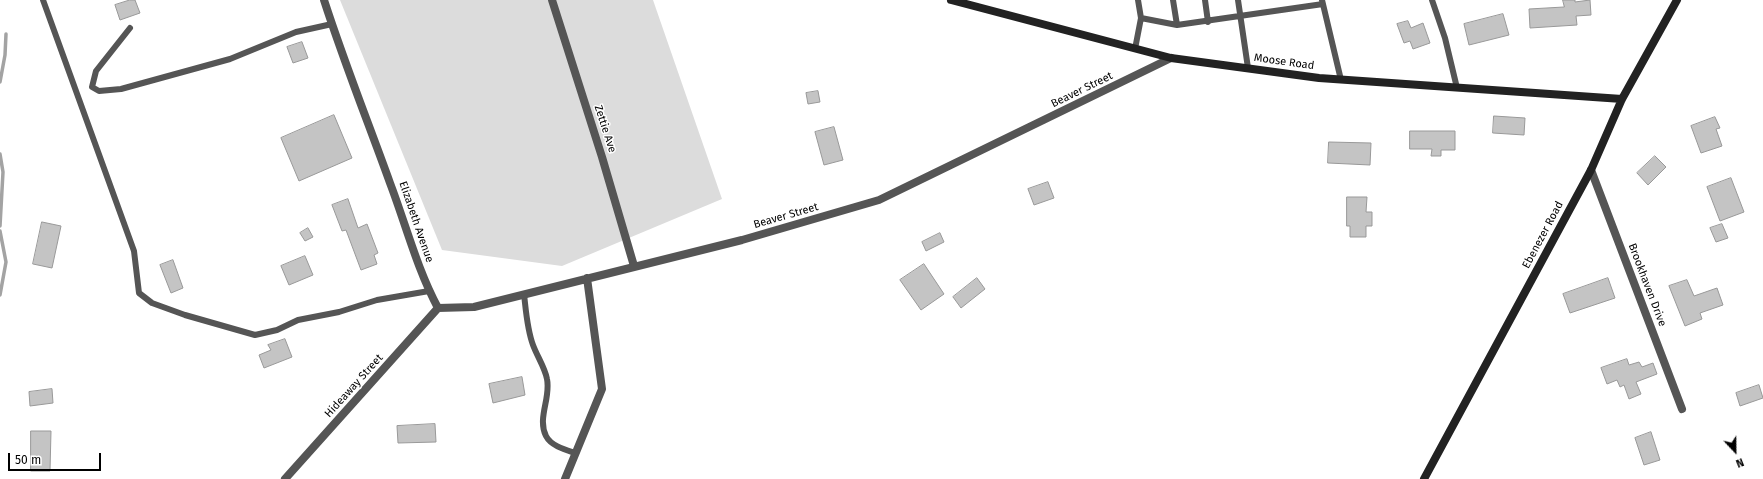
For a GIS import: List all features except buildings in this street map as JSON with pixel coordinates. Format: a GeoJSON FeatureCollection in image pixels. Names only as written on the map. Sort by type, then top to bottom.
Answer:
{"type":"FeatureCollection","features":[{"type":"Feature","properties":{"kind":"street","name":"Elizabeth Avenue"},"geometry":{"type":"LineString","coordinates":[[324,0],[429,291],[438,308]]}},
{"type":"Feature","properties":{"kind":"street","name":"Zettie Ave"},"geometry":{"type":"LineString","coordinates":[[552,0],[602,157],[634,266]]}},
{"type":"Feature","properties":{"kind":"street","name":"Moose Road"},"geometry":{"type":"LineString","coordinates":[[951,0],[1171,58],[1341,80],[1622,99]]}},
{"type":"Feature","properties":{"kind":"street","name":"Ebenezer Road"},"geometry":{"type":"LineString","coordinates":[[1424,479],[1591,170],[1622,99],[1677,0]]}},
{"type":"Feature","properties":{"kind":"street","name":"Beaver Street"},"geometry":{"type":"LineString","coordinates":[[586,278],[742,240],[879,200],[1171,58]]}},
{"type":"Feature","properties":{"kind":"street","name":"Brookhaven Drive"},"geometry":{"type":"LineString","coordinates":[[1591,170],[1682,409]]}},
{"type":"Feature","properties":{"kind":"street"},"geometry":{"type":"LineString","coordinates":[[438,308],[474,307],[586,278],[602,389],[565,479]]}},
{"type":"Feature","properties":{"kind":"street","name":"Hideaway Street"},"geometry":{"type":"LineString","coordinates":[[285,479],[438,308]]}},
{"type":"Feature","properties":{"kind":"lane"},"geometry":{"type":"LineString","coordinates":[[43,0],[134,252],[139,293],[152,303],[185,315],[255,335],[277,330],[298,320],[339,312],[377,300],[429,291]]}},
{"type":"Feature","properties":{"kind":"lane"},"geometry":{"type":"LineString","coordinates":[[1135,49],[1141,18],[1138,0]]}},
{"type":"Feature","properties":{"kind":"lane"},"geometry":{"type":"LineString","coordinates":[[1173,0],[1176,25]]}},
{"type":"Feature","properties":{"kind":"lane"},"geometry":{"type":"LineString","coordinates":[[1205,0],[1208,22]]}},
{"type":"Feature","properties":{"kind":"lane"},"geometry":{"type":"LineString","coordinates":[[1238,0],[1248,68]]}},
{"type":"Feature","properties":{"kind":"lane"},"geometry":{"type":"LineString","coordinates":[[1432,0],[1445,38],[1456,88]]}},
{"type":"Feature","properties":{"kind":"lane"},"geometry":{"type":"LineString","coordinates":[[1141,18],[1176,25],[1241,17],[1323,2],[1341,80]]}},
{"type":"Feature","properties":{"kind":"lane"},"geometry":{"type":"LineString","coordinates":[[130,28],[96,71],[92,87],[99,91],[121,88],[230,59],[296,32],[332,24]]}},
{"type":"Feature","properties":{"kind":"lane"},"geometry":{"type":"LineString","coordinates":[[524,294],[528,331],[547,379],[548,394],[543,415],[543,427],[547,438],[558,447],[575,453]]}},
{"type":"Feature","properties":{"kind":"shaded area"},"geometry":{"type":"Polygon","coordinates":[[[340,0],[653,0],[722,199],[562,266],[442,250],[340,0]]]}},
{"type":"Feature","properties":{"kind":"waterway"},"geometry":{"type":"LineString","coordinates":[[0,82],[5,55],[6,34]]}},
{"type":"Feature","properties":{"kind":"waterway"},"geometry":{"type":"LineString","coordinates":[[0,154],[3,172],[0,226]]}},
{"type":"Feature","properties":{"kind":"waterway"},"geometry":{"type":"LineString","coordinates":[[0,231],[6,262],[0,295]]}}]}
